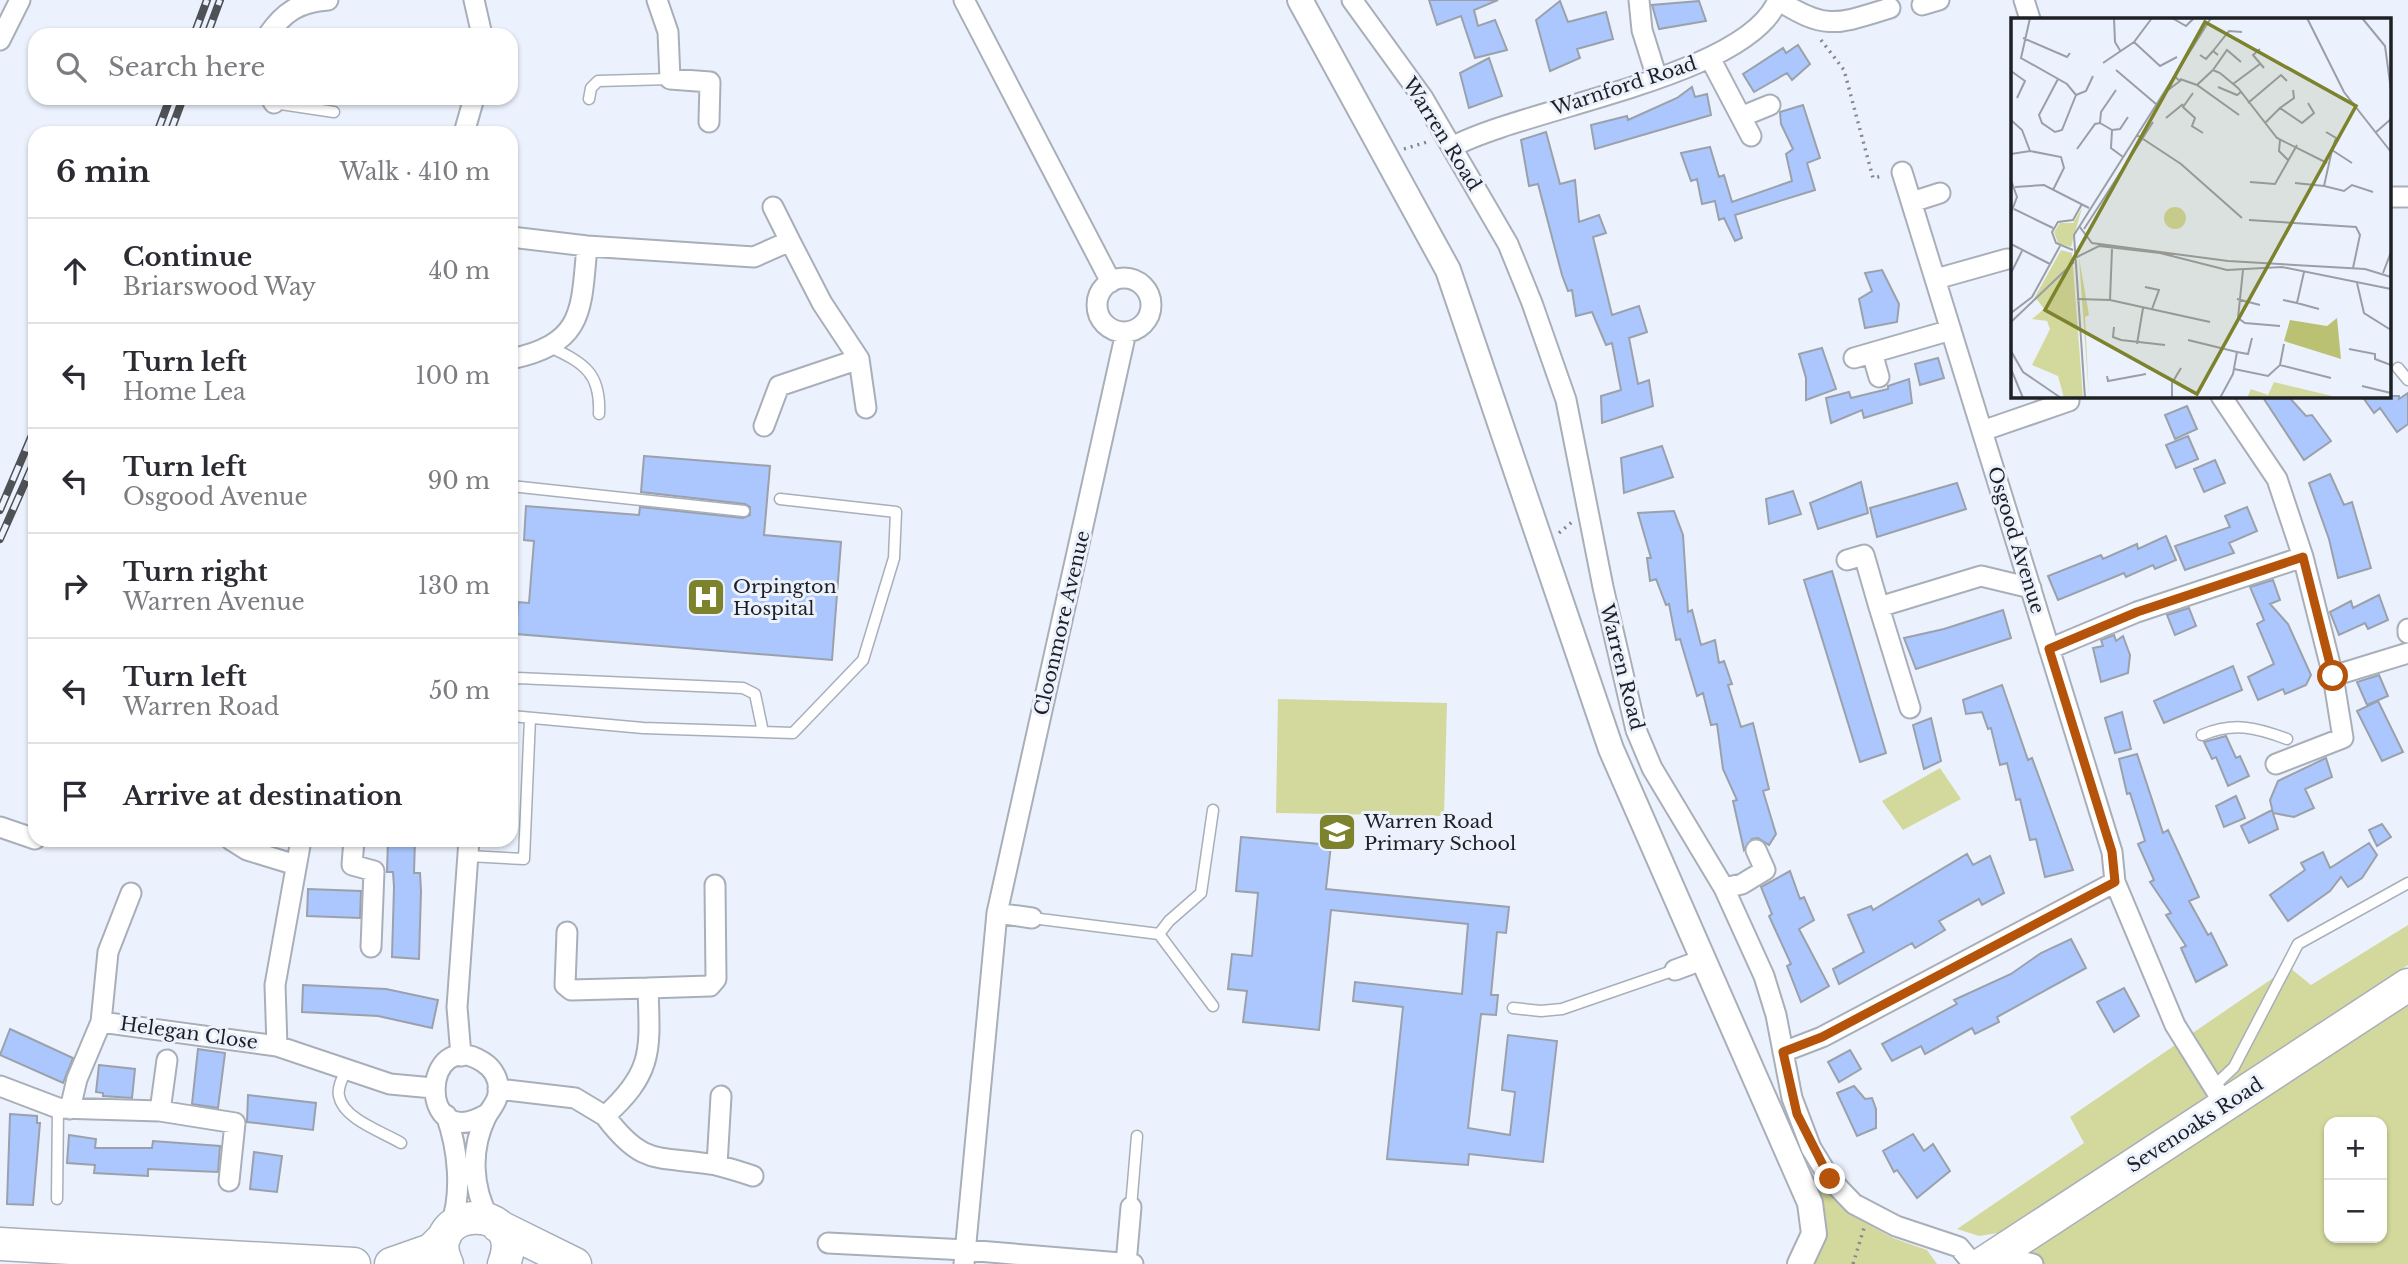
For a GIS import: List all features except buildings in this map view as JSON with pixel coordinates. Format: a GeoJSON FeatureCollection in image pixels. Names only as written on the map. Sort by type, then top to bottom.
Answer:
{"type":"FeatureCollection","features":[{"type":"Feature","properties":{"kind":"main road","name":"Sevenoaks Road"},"geometry":{"type":"LineString","coordinates":[[1992,1257],[2220,1096],[2408,985]]}},
{"type":"Feature","properties":{"kind":"main road"},"geometry":{"type":"LineString","coordinates":[[391,1264],[447,1243],[468,1217],[494,1222],[575,1264]]}},
{"type":"Feature","properties":{"kind":"main road"},"geometry":{"type":"LineString","coordinates":[[494,1222],[508,1245],[504,1264]]}},
{"type":"Feature","properties":{"kind":"main road"},"geometry":{"type":"LineString","coordinates":[[0,1244],[354,1264]]}},
{"type":"Feature","properties":{"kind":"street"},"geometry":{"type":"LineString","coordinates":[[0,40],[20,0]]}},
{"type":"Feature","properties":{"kind":"street"},"geometry":{"type":"LineString","coordinates":[[273,28],[292,8],[328,0]]}},
{"type":"Feature","properties":{"kind":"street"},"geometry":{"type":"LineString","coordinates":[[474,0],[480,28]]}},
{"type":"Feature","properties":{"kind":"street"},"geometry":{"type":"LineString","coordinates":[[657,0],[668,32],[670,79],[710,82],[709,122]]}},
{"type":"Feature","properties":{"kind":"street"},"geometry":{"type":"LineString","coordinates":[[964,0],[1111,282]]}},
{"type":"Feature","properties":{"kind":"street","name":"Warren Road"},"geometry":{"type":"LineString","coordinates":[[1300,0],[1448,270],[1611,749],[1810,1203],[1814,1234],[1801,1264]]}},
{"type":"Feature","properties":{"kind":"street","name":"Warren Road"},"geometry":{"type":"LineString","coordinates":[[1352,0],[1423,98],[1449,141],[1508,244],[1532,303],[1566,400],[1636,730],[1652,768],[1724,888],[1764,976],[1792,1097],[1811,1148],[1841,1193],[1868,1213],[1922,1235],[1952,1243],[1959,1247],[1973,1264]]}},
{"type":"Feature","properties":{"kind":"street"},"geometry":{"type":"LineString","coordinates":[[1639,0],[1642,30],[1657,78]]}},
{"type":"Feature","properties":{"kind":"street","name":"Warnford Road"},"geometry":{"type":"LineString","coordinates":[[1449,141],[1657,78],[1710,58],[1745,39],[1765,23],[1778,0],[1805,17],[1828,24],[1890,8]]}},
{"type":"Feature","properties":{"kind":"street"},"geometry":{"type":"LineString","coordinates":[[2024,0],[2030,18]]}},
{"type":"Feature","properties":{"kind":"street"},"geometry":{"type":"LineString","coordinates":[[1710,58],[1743,116],[1751,136]]}},
{"type":"Feature","properties":{"kind":"street"},"geometry":{"type":"LineString","coordinates":[[466,126],[472,105]]}},
{"type":"Feature","properties":{"kind":"street"},"geometry":{"type":"LineString","coordinates":[[1743,116],[1770,105]]}},
{"type":"Feature","properties":{"kind":"street","name":"Osgood Avenue"},"geometry":{"type":"LineString","coordinates":[[1902,172],[2112,852],[2115,882],[2175,1025],[2220,1096]]}},
{"type":"Feature","properties":{"kind":"street"},"geometry":{"type":"LineString","coordinates":[[1912,202],[1940,193]]}},
{"type":"Feature","properties":{"kind":"street"},"geometry":{"type":"LineString","coordinates":[[2390,197],[2408,197]]}},
{"type":"Feature","properties":{"kind":"street"},"geometry":{"type":"LineString","coordinates":[[773,208],[822,303],[859,359],[866,408]]}},
{"type":"Feature","properties":{"kind":"street"},"geometry":{"type":"LineString","coordinates":[[518,238],[587,246],[754,257],[790,241]]}},
{"type":"Feature","properties":{"kind":"street"},"geometry":{"type":"LineString","coordinates":[[518,358],[540,353],[566,336],[581,307],[587,246]]}},
{"type":"Feature","properties":{"kind":"street"},"geometry":{"type":"LineString","coordinates":[[1936,279],[2007,259]]}},
{"type":"Feature","properties":{"kind":"street"},"geometry":{"type":"LineString","coordinates":[[1128,278],[1143,286],[1151,302],[1148,319],[1135,330],[1126,332],[1109,328],[1098,313],[1099,295],[1111,282],[1128,278]]}},
{"type":"Feature","properties":{"kind":"street"},"geometry":{"type":"LineString","coordinates":[[1879,377],[1863,356],[1951,330]]}},
{"type":"Feature","properties":{"kind":"street","name":"Cloonmore Avenue"},"geometry":{"type":"LineString","coordinates":[[965,1257],[997,913],[1126,332]]}},
{"type":"Feature","properties":{"kind":"street"},"geometry":{"type":"LineString","coordinates":[[764,426],[779,386],[859,359]]}},
{"type":"Feature","properties":{"kind":"street"},"geometry":{"type":"LineString","coordinates":[[2222,397],[2277,479],[2303,557],[2333,676],[2343,738],[2285,753]]}},
{"type":"Feature","properties":{"kind":"street"},"geometry":{"type":"LineString","coordinates":[[1982,431],[2068,401]]}},
{"type":"Feature","properties":{"kind":"street"},"geometry":{"type":"LineString","coordinates":[[1847,559],[1864,555],[1910,708]]}},
{"type":"Feature","properties":{"kind":"street"},"geometry":{"type":"LineString","coordinates":[[2049,649],[2137,612],[2303,557]]}},
{"type":"Feature","properties":{"kind":"street"},"geometry":{"type":"LineString","coordinates":[[1879,607],[1981,576],[2031,588]]}},
{"type":"Feature","properties":{"kind":"street"},"geometry":{"type":"LineString","coordinates":[[2333,676],[2408,653]]}},
{"type":"Feature","properties":{"kind":"street"},"geometry":{"type":"LineString","coordinates":[[0,827],[28,836]]}},
{"type":"Feature","properties":{"kind":"street"},"geometry":{"type":"LineString","coordinates":[[243,847],[296,865]]}},
{"type":"Feature","properties":{"kind":"street"},"geometry":{"type":"LineString","coordinates":[[277,1045],[275,985],[300,847]]}},
{"type":"Feature","properties":{"kind":"street"},"geometry":{"type":"LineString","coordinates":[[353,847],[352,865],[374,871],[371,947]]}},
{"type":"Feature","properties":{"kind":"street"},"geometry":{"type":"LineString","coordinates":[[461,1056],[457,1007],[469,848]]}},
{"type":"Feature","properties":{"kind":"street"},"geometry":{"type":"LineString","coordinates":[[1724,888],[1742,884],[1765,870],[1756,850]]}},
{"type":"Feature","properties":{"kind":"street"},"geometry":{"type":"LineString","coordinates":[[1783,1052],[1822,1037],[2115,882]]}},
{"type":"Feature","properties":{"kind":"street"},"geometry":{"type":"LineString","coordinates":[[567,933],[565,985],[571,990],[710,986],[716,979],[715,886]]}},
{"type":"Feature","properties":{"kind":"street","name":"Helegan Close"},"geometry":{"type":"LineString","coordinates":[[64,1109],[101,1021],[108,952],[131,893]]}},
{"type":"Feature","properties":{"kind":"street"},"geometry":{"type":"LineString","coordinates":[[997,913],[1032,918]]}},
{"type":"Feature","properties":{"kind":"street"},"geometry":{"type":"LineString","coordinates":[[1675,970],[1702,960]]}},
{"type":"Feature","properties":{"kind":"street"},"geometry":{"type":"LineString","coordinates":[[605,1116],[632,1090],[644,1066],[649,1035],[648,988]]}},
{"type":"Feature","properties":{"kind":"street","name":"Helegan Close"},"geometry":{"type":"LineString","coordinates":[[101,1021],[277,1045],[390,1084],[433,1088]]}},
{"type":"Feature","properties":{"kind":"street"},"geometry":{"type":"LineString","coordinates":[[447,1243],[456,1211],[454,1146],[446,1115],[439,1107],[433,1088],[441,1068],[461,1056],[480,1060],[489,1066],[495,1074],[498,1089],[494,1106],[487,1114],[474,1161],[480,1199],[494,1222]]}},
{"type":"Feature","properties":{"kind":"street"},"geometry":{"type":"LineString","coordinates":[[160,1111],[167,1060]]}},
{"type":"Feature","properties":{"kind":"street"},"geometry":{"type":"LineString","coordinates":[[0,1086],[64,1109],[160,1111],[235,1123],[229,1181]]}},
{"type":"Feature","properties":{"kind":"street"},"geometry":{"type":"LineString","coordinates":[[498,1089],[575,1098],[605,1116],[628,1144],[645,1155],[716,1165],[753,1176]]}},
{"type":"Feature","properties":{"kind":"street"},"geometry":{"type":"LineString","coordinates":[[716,1165],[721,1096]]}},
{"type":"Feature","properties":{"kind":"street"},"geometry":{"type":"LineString","coordinates":[[446,1115],[467,1122],[487,1114]]}},
{"type":"Feature","properties":{"kind":"street"},"geometry":{"type":"LineString","coordinates":[[1126,1264],[1131,1207]]}},
{"type":"Feature","properties":{"kind":"street"},"geometry":{"type":"LineString","coordinates":[[828,1243],[965,1257],[1133,1264]]}},
{"type":"Feature","properties":{"kind":"street"},"geometry":{"type":"LineString","coordinates":[[1992,1257],[2033,1264]]}},
{"type":"Feature","properties":{"kind":"lane"},"geometry":{"type":"LineString","coordinates":[[589,99],[591,88],[598,81],[670,79]]}},
{"type":"Feature","properties":{"kind":"lane"},"geometry":{"type":"LineString","coordinates":[[298,105],[334,112]]}},
{"type":"Feature","properties":{"kind":"lane"},"geometry":{"type":"LineString","coordinates":[[550,346],[574,358],[590,372],[598,384],[599,414]]}},
{"type":"Feature","properties":{"kind":"lane"},"geometry":{"type":"LineString","coordinates":[[2398,368],[2408,380]]}},
{"type":"Feature","properties":{"kind":"lane"},"geometry":{"type":"LineString","coordinates":[[518,487],[744,511]]}},
{"type":"Feature","properties":{"kind":"lane"},"geometry":{"type":"LineString","coordinates":[[518,717],[643,728],[793,733],[863,660],[894,558],[896,512],[780,499]]}},
{"type":"Feature","properties":{"kind":"lane"},"geometry":{"type":"LineString","coordinates":[[518,678],[743,688],[755,694],[763,732]]}},
{"type":"Feature","properties":{"kind":"lane"},"geometry":{"type":"LineString","coordinates":[[469,848],[524,859],[530,718]]}},
{"type":"Feature","properties":{"kind":"lane"},"geometry":{"type":"LineString","coordinates":[[2202,735],[2224,726],[2267,731],[2285,753]]}},
{"type":"Feature","properties":{"kind":"lane"},"geometry":{"type":"LineString","coordinates":[[1159,934],[1169,920],[1201,893],[1213,810]]}},
{"type":"Feature","properties":{"kind":"lane"},"geometry":{"type":"LineString","coordinates":[[2220,1096],[2298,944],[2408,883]]}},
{"type":"Feature","properties":{"kind":"lane"},"geometry":{"type":"LineString","coordinates":[[1032,918],[1159,934],[1213,1006]]}},
{"type":"Feature","properties":{"kind":"lane"},"geometry":{"type":"LineString","coordinates":[[1513,1007],[1541,1011],[1562,1009],[1675,970]]}},
{"type":"Feature","properties":{"kind":"lane"},"geometry":{"type":"LineString","coordinates":[[346,1069],[339,1097],[347,1110],[401,1143]]}},
{"type":"Feature","properties":{"kind":"lane"},"geometry":{"type":"LineString","coordinates":[[57,1199],[64,1109]]}},
{"type":"Feature","properties":{"kind":"lane"},"geometry":{"type":"LineString","coordinates":[[1131,1207],[1137,1136]]}},
{"type":"Feature","properties":{"kind":"path"},"geometry":{"type":"LineString","coordinates":[[1815,36],[1825,44],[1844,70],[1873,178],[1902,172]]}},
{"type":"Feature","properties":{"kind":"path"},"geometry":{"type":"LineString","coordinates":[[1385,155],[1449,141]]}},
{"type":"Feature","properties":{"kind":"path"},"geometry":{"type":"LineString","coordinates":[[1541,547],[1588,510]]}},
{"type":"Feature","properties":{"kind":"path"},"geometry":{"type":"LineString","coordinates":[[1853,1264],[1868,1213]]}},
{"type":"Feature","properties":{"kind":"green space"},"geometry":{"type":"Polygon","coordinates":[[[1278,699],[1447,703],[1444,816],[1276,813],[1278,699]]]}},
{"type":"Feature","properties":{"kind":"green space"},"geometry":{"type":"Polygon","coordinates":[[[1940,768],[1961,799],[1903,830],[1882,801],[1940,768]]]}},
{"type":"Feature","properties":{"kind":"green space"},"geometry":{"type":"Polygon","coordinates":[[[2408,925],[2408,965],[1998,1233],[1979,1236],[1957,1229],[2084,1143],[2070,1117],[2289,967],[2311,985],[2408,925]]]}},
{"type":"Feature","properties":{"kind":"green space"},"geometry":{"type":"Polygon","coordinates":[[[2408,996],[2408,1264],[1998,1264],[2408,996]]]}},
{"type":"Feature","properties":{"kind":"green space"},"geometry":{"type":"Polygon","coordinates":[[[1814,1175],[1849,1214],[1893,1238],[1927,1250],[1937,1264],[1813,1264],[1825,1228],[1814,1175]]]}},
{"type":"Feature","properties":{"kind":"railway"},"geometry":{"type":"LineString","coordinates":[[197,28],[207,0]]}},
{"type":"Feature","properties":{"kind":"railway"},"geometry":{"type":"LineString","coordinates":[[210,28],[220,0]]}},
{"type":"Feature","properties":{"kind":"railway"},"geometry":{"type":"LineString","coordinates":[[160,126],[167,105]]}},
{"type":"Feature","properties":{"kind":"railway"},"geometry":{"type":"LineString","coordinates":[[173,126],[180,105]]}},
{"type":"Feature","properties":{"kind":"railway"},"geometry":{"type":"LineString","coordinates":[[0,510],[28,444]]}},
{"type":"Feature","properties":{"kind":"railway"},"geometry":{"type":"LineString","coordinates":[[0,539],[28,476]]}},
{"type":"Feature","properties":{"kind":"place","name":"Orpington Hospital"},"geometry":{"type":"Point","coordinates":[706,597]}},
{"type":"Feature","properties":{"kind":"place","name":"Warren Road Primary School"},"geometry":{"type":"Point","coordinates":[1337,832]}},
{"type":"Feature","properties":{"kind":"route"},"geometry":{"type":"LineString","coordinates":[[1830,1179],[1811,1148],[1797,1114],[1783,1052],[1822,1037],[2115,882],[2112,852],[2049,649],[2137,612],[2303,557],[2333,676]]}}]}
